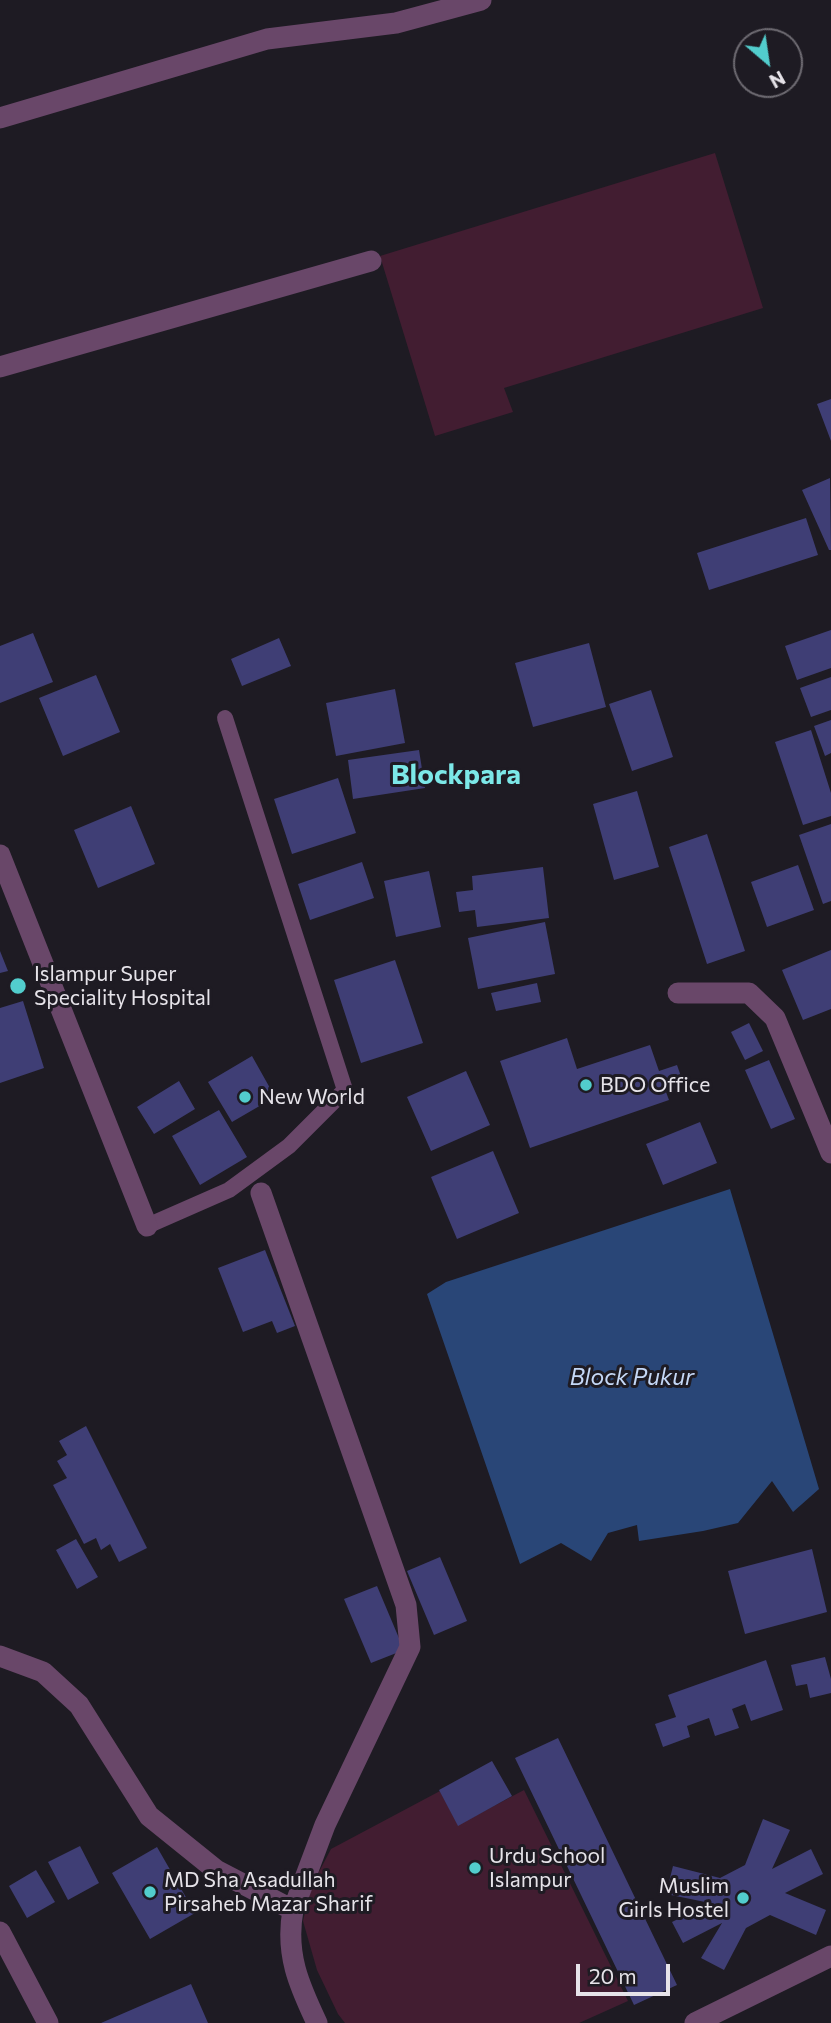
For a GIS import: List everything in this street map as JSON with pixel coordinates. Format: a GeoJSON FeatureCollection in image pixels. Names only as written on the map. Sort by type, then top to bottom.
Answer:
{"type":"FeatureCollection","features":[{"type":"Feature","properties":{"kind":"street"},"geometry":{"type":"LineString","coordinates":[[0,118],[267,39],[396,23],[481,0]]}},
{"type":"Feature","properties":{"kind":"street"},"geometry":{"type":"LineString","coordinates":[[0,367],[371,261]]}},
{"type":"Feature","properties":{"kind":"street"},"geometry":{"type":"LineString","coordinates":[[0,855],[147,1226]]}},
{"type":"Feature","properties":{"kind":"street"},"geometry":{"type":"LineString","coordinates":[[678,993],[749,993],[775,1018],[831,1153]]}},
{"type":"Feature","properties":{"kind":"street"},"geometry":{"type":"LineString","coordinates":[[261,1193],[406,1605],[410,1647],[325,1825],[293,1910],[290,1927],[296,1979],[317,2023]]}},
{"type":"Feature","properties":{"kind":"street"},"geometry":{"type":"LineString","coordinates":[[0,1656],[43,1672],[79,1704],[149,1816],[216,1870],[293,1910]]}},
{"type":"Feature","properties":{"kind":"street"},"geometry":{"type":"LineString","coordinates":[[0,1932],[48,2023]]}},
{"type":"Feature","properties":{"kind":"street"},"geometry":{"type":"LineString","coordinates":[[695,2023],[831,1956]]}},
{"type":"Feature","properties":{"kind":"lane"},"geometry":{"type":"LineString","coordinates":[[147,1226],[229,1190],[289,1146],[345,1090],[225,718]]}},
{"type":"Feature","properties":{"kind":"shaded area"},"geometry":{"type":"Polygon","coordinates":[[[715,153],[763,308],[504,388],[513,412],[435,436],[380,256],[715,153]]]}},
{"type":"Feature","properties":{"kind":"shaded area","name":"Urdu School Islampur"},"geometry":{"type":"Polygon","coordinates":[[[524,1790],[628,2001],[579,2023],[345,2023],[317,1970],[303,1921],[311,1887],[331,1849],[440,1791],[458,1825],[524,1790]]]}},
{"type":"Feature","properties":{"kind":"water","name":"Block Pukur"},"geometry":{"type":"Polygon","coordinates":[[[730,1189],[819,1489],[793,1512],[772,1481],[738,1523],[639,1541],[637,1525],[608,1533],[591,1561],[561,1543],[520,1564],[427,1294],[446,1282],[730,1189]]]}},
{"type":"Feature","properties":{"kind":"building"},"geometry":{"type":"Polygon","coordinates":[[[831,399],[831,441],[817,404],[831,399]]]}},
{"type":"Feature","properties":{"kind":"building"},"geometry":{"type":"Polygon","coordinates":[[[830,478],[831,550],[829,550],[802,490],[830,478]]]}},
{"type":"Feature","properties":{"kind":"building"},"geometry":{"type":"Polygon","coordinates":[[[806,518],[818,555],[709,590],[697,553],[806,518]]]}},
{"type":"Feature","properties":{"kind":"building"},"geometry":{"type":"Polygon","coordinates":[[[831,630],[831,668],[797,680],[785,646],[831,630]]]}},
{"type":"Feature","properties":{"kind":"building"},"geometry":{"type":"Polygon","coordinates":[[[33,633],[53,682],[0,703],[0,646],[33,633]]]}},
{"type":"Feature","properties":{"kind":"building"},"geometry":{"type":"Polygon","coordinates":[[[279,638],[291,666],[242,686],[231,659],[279,638]]]}},
{"type":"Feature","properties":{"kind":"building"},"geometry":{"type":"Polygon","coordinates":[[[589,643],[606,707],[533,727],[515,663],[589,643]]]}},
{"type":"Feature","properties":{"kind":"building"},"geometry":{"type":"Polygon","coordinates":[[[96,675],[120,732],[63,756],[39,698],[96,675]]]}},
{"type":"Feature","properties":{"kind":"building"},"geometry":{"type":"Polygon","coordinates":[[[831,677],[831,710],[811,717],[800,688],[831,677]]]}},
{"type":"Feature","properties":{"kind":"building"},"geometry":{"type":"Polygon","coordinates":[[[395,689],[405,743],[336,756],[326,703],[395,689]]]}},
{"type":"Feature","properties":{"kind":"building"},"geometry":{"type":"Polygon","coordinates":[[[651,690],[673,757],[632,771],[609,704],[651,690]]]}},
{"type":"Feature","properties":{"kind":"building"},"geometry":{"type":"Polygon","coordinates":[[[831,720],[831,753],[825,756],[814,726],[831,720]]]}},
{"type":"Feature","properties":{"kind":"building"},"geometry":{"type":"Polygon","coordinates":[[[811,730],[831,793],[831,816],[803,825],[775,742],[811,730]]]}},
{"type":"Feature","properties":{"kind":"building"},"geometry":{"type":"Polygon","coordinates":[[[419,750],[425,788],[353,799],[348,760],[419,750]]]}},
{"type":"Feature","properties":{"kind":"building"},"geometry":{"type":"Polygon","coordinates":[[[338,778],[356,833],[292,854],[274,799],[338,778]]]}},
{"type":"Feature","properties":{"kind":"building"},"geometry":{"type":"Polygon","coordinates":[[[637,791],[659,867],[614,880],[593,804],[637,791]]]}},
{"type":"Feature","properties":{"kind":"building"},"geometry":{"type":"Polygon","coordinates":[[[131,806],[155,864],[98,888],[74,830],[131,806]]]}},
{"type":"Feature","properties":{"kind":"building"},"geometry":{"type":"Polygon","coordinates":[[[831,824],[831,901],[823,904],[799,835],[831,824]]]}},
{"type":"Feature","properties":{"kind":"building"},"geometry":{"type":"Polygon","coordinates":[[[707,834],[745,951],[707,964],[669,847],[707,834]]]}},
{"type":"Feature","properties":{"kind":"building"},"geometry":{"type":"Polygon","coordinates":[[[362,862],[374,898],[310,920],[298,884],[362,862]]]}},
{"type":"Feature","properties":{"kind":"building"},"geometry":{"type":"Polygon","coordinates":[[[798,865],[814,910],[767,927],[751,882],[798,865]]]}},
{"type":"Feature","properties":{"kind":"building"},"geometry":{"type":"Polygon","coordinates":[[[543,867],[549,918],[477,927],[475,910],[459,912],[456,892],[473,890],[472,876],[543,867]]]}},
{"type":"Feature","properties":{"kind":"building"},"geometry":{"type":"Polygon","coordinates":[[[429,871],[441,927],[396,937],[384,881],[429,871]]]}},
{"type":"Feature","properties":{"kind":"building"},"geometry":{"type":"Polygon","coordinates":[[[545,922],[555,974],[478,989],[468,938],[545,922]]]}},
{"type":"Feature","properties":{"kind":"building"},"geometry":{"type":"Polygon","coordinates":[[[831,950],[831,1009],[803,1020],[782,970],[831,950]]]}},
{"type":"Feature","properties":{"kind":"building"},"geometry":{"type":"Polygon","coordinates":[[[0,951],[8,971],[0,973],[0,951]]]}},
{"type":"Feature","properties":{"kind":"building"},"geometry":{"type":"Polygon","coordinates":[[[395,960],[423,1043],[361,1063],[334,980],[395,960]]]}},
{"type":"Feature","properties":{"kind":"building"},"geometry":{"type":"Polygon","coordinates":[[[537,983],[541,1002],[496,1011],[491,993],[537,983]]]}},
{"type":"Feature","properties":{"kind":"building"},"geometry":{"type":"Polygon","coordinates":[[[23,1001],[44,1068],[0,1083],[0,1008],[23,1001]]]}},
{"type":"Feature","properties":{"kind":"building"},"geometry":{"type":"Polygon","coordinates":[[[749,1023],[763,1051],[745,1060],[731,1032],[749,1023]]]}},
{"type":"Feature","properties":{"kind":"building","name":"BDO Office"},"geometry":{"type":"Polygon","coordinates":[[[567,1038],[577,1069],[650,1045],[659,1071],[677,1065],[684,1085],[666,1092],[669,1100],[530,1148],[500,1061],[567,1038]]]}},
{"type":"Feature","properties":{"kind":"building"},"geometry":{"type":"Polygon","coordinates":[[[252,1056],[275,1097],[232,1122],[208,1082],[252,1056]]]}},
{"type":"Feature","properties":{"kind":"building"},"geometry":{"type":"Polygon","coordinates":[[[769,1060],[795,1119],[771,1129],[745,1070],[769,1060]]]}},
{"type":"Feature","properties":{"kind":"building"},"geometry":{"type":"Polygon","coordinates":[[[466,1071],[490,1125],[431,1151],[407,1097],[466,1071]]]}},
{"type":"Feature","properties":{"kind":"building"},"geometry":{"type":"Polygon","coordinates":[[[179,1081],[195,1109],[154,1134],[137,1107],[179,1081]]]}},
{"type":"Feature","properties":{"kind":"building"},"geometry":{"type":"Polygon","coordinates":[[[219,1110],[247,1157],[200,1185],[172,1136],[219,1110]]]}},
{"type":"Feature","properties":{"kind":"building"},"geometry":{"type":"Polygon","coordinates":[[[700,1122],[717,1163],[663,1185],[646,1144],[700,1122]]]}},
{"type":"Feature","properties":{"kind":"building"},"geometry":{"type":"Polygon","coordinates":[[[493,1151],[519,1213],[457,1239],[431,1177],[493,1151]]]}},
{"type":"Feature","properties":{"kind":"building"},"geometry":{"type":"Polygon","coordinates":[[[265,1250],[295,1326],[277,1333],[272,1321],[243,1332],[218,1268],[265,1250]]]}},
{"type":"Feature","properties":{"kind":"building"},"geometry":{"type":"Polygon","coordinates":[[[86,1426],[147,1548],[119,1562],[110,1544],[101,1550],[96,1538],[84,1544],[53,1485],[67,1478],[57,1461],[67,1455],[59,1441],[86,1426]]]}},
{"type":"Feature","properties":{"kind":"building"},"geometry":{"type":"Polygon","coordinates":[[[76,1539],[98,1577],[77,1589],[56,1550],[76,1539]]]}},
{"type":"Feature","properties":{"kind":"building"},"geometry":{"type":"Polygon","coordinates":[[[812,1549],[827,1612],[745,1634],[728,1571],[812,1549]]]}},
{"type":"Feature","properties":{"kind":"building"},"geometry":{"type":"Polygon","coordinates":[[[440,1557],[467,1621],[434,1635],[407,1571],[440,1557]]]}},
{"type":"Feature","properties":{"kind":"building"},"geometry":{"type":"Polygon","coordinates":[[[377,1586],[404,1650],[371,1663],[344,1599],[377,1586]]]}},
{"type":"Feature","properties":{"kind":"building"},"geometry":{"type":"Polygon","coordinates":[[[825,1657],[831,1679],[831,1693],[810,1698],[807,1684],[796,1686],[791,1665],[825,1657]]]}},
{"type":"Feature","properties":{"kind":"building"},"geometry":{"type":"Polygon","coordinates":[[[766,1660],[783,1710],[751,1721],[745,1704],[732,1709],[739,1728],[715,1736],[709,1718],[687,1726],[690,1737],[663,1747],[655,1724],[676,1717],[668,1695],[766,1660]]]}},
{"type":"Feature","properties":{"kind":"building"},"geometry":{"type":"Polygon","coordinates":[[[558,1738],[677,1985],[634,2005],[515,1758],[558,1738]]]}},
{"type":"Feature","properties":{"kind":"building"},"geometry":{"type":"Polygon","coordinates":[[[492,1761],[512,1796],[458,1826],[439,1790],[492,1761]]]}},
{"type":"Feature","properties":{"kind":"building","name":"Muslim Girls Hostel"},"geometry":{"type":"Polygon","coordinates":[[[763,1819],[790,1830],[772,1869],[811,1849],[823,1874],[785,1893],[826,1910],[816,1935],[770,1915],[746,1928],[724,1970],[701,1958],[722,1923],[683,1943],[672,1922],[710,1903],[666,1894],[673,1866],[720,1878],[745,1865],[763,1819]]]}},
{"type":"Feature","properties":{"kind":"building"},"geometry":{"type":"Polygon","coordinates":[[[80,1846],[99,1883],[68,1900],[48,1862],[80,1846]]]}},
{"type":"Feature","properties":{"kind":"building"},"geometry":{"type":"Polygon","coordinates":[[[157,1847],[195,1913],[150,1939],[112,1873],[157,1847]]]}},
{"type":"Feature","properties":{"kind":"building"},"geometry":{"type":"Polygon","coordinates":[[[36,1870],[55,1902],[27,1918],[9,1886],[36,1870]]]}},
{"type":"Feature","properties":{"kind":"building"},"geometry":{"type":"Polygon","coordinates":[[[191,1984],[208,2023],[101,2023],[191,1984]]]}},
{"type":"Feature","properties":{"kind":"place","name":"Islampur Super Speciality Hospital"},"geometry":{"type":"Point","coordinates":[18,986]}},
{"type":"Feature","properties":{"kind":"place","name":"BDO Office"},"geometry":{"type":"Point","coordinates":[586,1085]}},
{"type":"Feature","properties":{"kind":"place","name":"New World"},"geometry":{"type":"Point","coordinates":[245,1097]}},
{"type":"Feature","properties":{"kind":"place","name":"Urdu School Islampur"},"geometry":{"type":"Point","coordinates":[475,1868]}},
{"type":"Feature","properties":{"kind":"place","name":"MD Sha Asadullah Pirsaheb Mazar Sharif"},"geometry":{"type":"Point","coordinates":[150,1892]}},
{"type":"Feature","properties":{"kind":"place","name":"Muslim Girls Hostel"},"geometry":{"type":"Point","coordinates":[743,1898]}},
{"type":"Feature","properties":{"kind":"district","name":"Blockpara"},"geometry":{"type":"Point","coordinates":[456,775]}}]}
